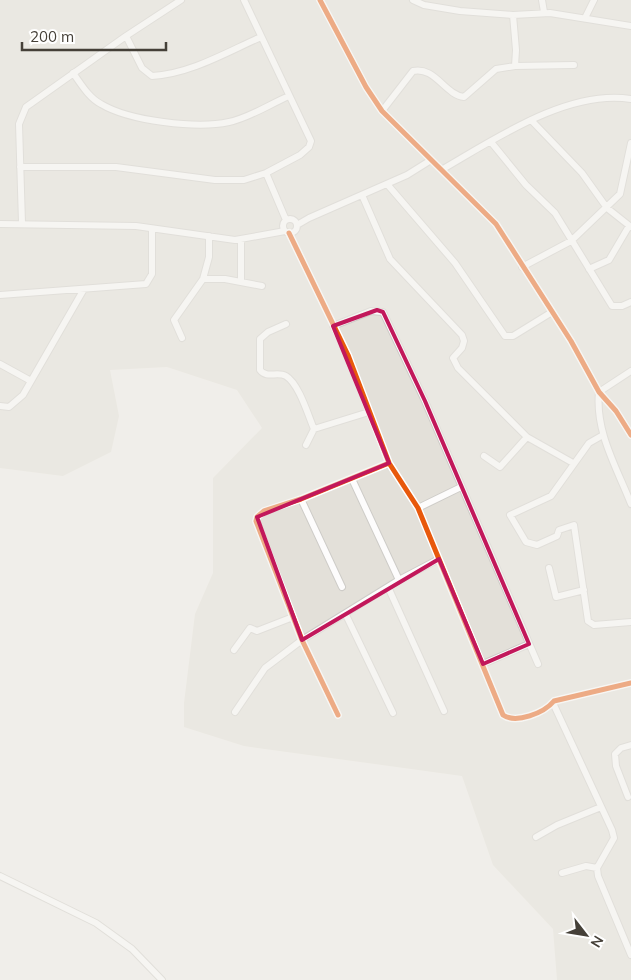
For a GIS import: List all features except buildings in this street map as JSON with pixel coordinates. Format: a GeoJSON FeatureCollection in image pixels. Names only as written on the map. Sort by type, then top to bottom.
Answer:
{"type":"FeatureCollection","features":[{"type":"Feature","properties":{"kind":"street"},"geometry":{"type":"LineString","coordinates":[[22,223],[19,124],[22,114],[34,100],[181,0]]}},
{"type":"Feature","properties":{"kind":"street"},"geometry":{"type":"LineString","coordinates":[[20,167],[116,166],[215,180],[244,180],[266,173],[300,155],[310,144],[244,0]]}},
{"type":"Feature","properties":{"kind":"street"},"geometry":{"type":"LineString","coordinates":[[320,0],[366,87],[382,110],[496,224],[571,341],[599,392],[616,411],[631,435]]}},
{"type":"Feature","properties":{"kind":"street"},"geometry":{"type":"LineString","coordinates":[[413,0],[424,5],[460,11],[513,15],[544,12],[631,26]]}},
{"type":"Feature","properties":{"kind":"street"},"geometry":{"type":"LineString","coordinates":[[542,0],[544,12]]}},
{"type":"Feature","properties":{"kind":"street"},"geometry":{"type":"LineString","coordinates":[[584,18],[594,0]]}},
{"type":"Feature","properties":{"kind":"street"},"geometry":{"type":"LineString","coordinates":[[513,15],[516,50],[515,66]]}},
{"type":"Feature","properties":{"kind":"street"},"geometry":{"type":"LineString","coordinates":[[126,36],[142,68],[152,76],[163,76],[200,64],[261,37]]}},
{"type":"Feature","properties":{"kind":"street"},"geometry":{"type":"LineString","coordinates":[[382,110],[413,71],[423,71],[430,74],[456,95],[464,97],[496,69],[515,66],[574,65]]}},
{"type":"Feature","properties":{"kind":"street"},"geometry":{"type":"LineString","coordinates":[[74,73],[99,103],[127,114],[162,121],[215,124],[230,122],[289,96]]}},
{"type":"Feature","properties":{"kind":"street"},"geometry":{"type":"LineString","coordinates":[[443,170],[531,120],[577,104],[599,100],[631,99]]}},
{"type":"Feature","properties":{"kind":"street"},"geometry":{"type":"LineString","coordinates":[[531,120],[582,173],[607,208],[630,227],[609,260],[589,269]]}},
{"type":"Feature","properties":{"kind":"street"},"geometry":{"type":"LineString","coordinates":[[492,142],[526,185],[555,213],[612,306],[622,306],[631,302]]}},
{"type":"Feature","properties":{"kind":"street"},"geometry":{"type":"LineString","coordinates":[[522,267],[571,241],[620,194],[628,172],[631,143]]}},
{"type":"Feature","properties":{"kind":"street"},"geometry":{"type":"LineString","coordinates":[[0,224],[22,223],[152,229],[241,239],[270,236],[387,184],[431,160]]}},
{"type":"Feature","properties":{"kind":"street"},"geometry":{"type":"LineString","coordinates":[[266,173],[288,227],[348,355],[389,463],[418,508],[483,664],[499,708],[510,720],[520,719],[547,708],[553,703],[631,683]]}},
{"type":"Feature","properties":{"kind":"street"},"geometry":{"type":"LineString","coordinates":[[387,184],[455,263],[505,336],[513,336],[552,312]]}},
{"type":"Feature","properties":{"kind":"street"},"geometry":{"type":"LineString","coordinates":[[362,195],[390,259],[462,336],[464,341],[462,348],[453,358],[458,368],[527,437],[573,463]]}},
{"type":"Feature","properties":{"kind":"street"},"geometry":{"type":"LineString","coordinates":[[0,294],[140,286],[150,281],[152,274],[152,229]]}},
{"type":"Feature","properties":{"kind":"street"},"geometry":{"type":"LineString","coordinates":[[182,338],[174,320],[203,279],[209,257],[209,236]]}},
{"type":"Feature","properties":{"kind":"street"},"geometry":{"type":"LineString","coordinates":[[241,239],[241,282]]}},
{"type":"Feature","properties":{"kind":"street"},"geometry":{"type":"LineString","coordinates":[[203,279],[225,279],[262,286]]}},
{"type":"Feature","properties":{"kind":"street"},"geometry":{"type":"LineString","coordinates":[[0,406],[9,407],[16,402],[31,381],[84,289]]}},
{"type":"Feature","properties":{"kind":"street"},"geometry":{"type":"LineString","coordinates":[[333,326],[371,311],[383,312],[425,401],[538,664]]}},
{"type":"Feature","properties":{"kind":"street"},"geometry":{"type":"LineString","coordinates":[[286,324],[268,332],[260,339],[260,370],[266,375],[284,375],[292,381],[299,391],[314,429]]}},
{"type":"Feature","properties":{"kind":"street"},"geometry":{"type":"LineString","coordinates":[[0,364],[31,381]]}},
{"type":"Feature","properties":{"kind":"street"},"geometry":{"type":"LineString","coordinates":[[599,392],[631,371]]}},
{"type":"Feature","properties":{"kind":"street"},"geometry":{"type":"LineString","coordinates":[[599,392],[598,405],[603,435],[631,504]]}},
{"type":"Feature","properties":{"kind":"street"},"geometry":{"type":"LineString","coordinates":[[306,445],[314,429],[369,412]]}},
{"type":"Feature","properties":{"kind":"street"},"geometry":{"type":"LineString","coordinates":[[603,435],[589,444],[573,463],[551,496],[510,514],[526,542],[537,545],[557,536],[559,530],[574,525],[590,624],[631,622]]}},
{"type":"Feature","properties":{"kind":"street"},"geometry":{"type":"LineString","coordinates":[[484,456],[500,467],[527,437]]}},
{"type":"Feature","properties":{"kind":"street"},"geometry":{"type":"LineString","coordinates":[[338,715],[302,640],[256,521],[259,514],[264,511],[301,499],[389,463]]}},
{"type":"Feature","properties":{"kind":"street"},"geometry":{"type":"LineString","coordinates":[[352,479],[399,580]]}},
{"type":"Feature","properties":{"kind":"street"},"geometry":{"type":"LineString","coordinates":[[418,508],[462,488]]}},
{"type":"Feature","properties":{"kind":"street"},"geometry":{"type":"LineString","coordinates":[[301,499],[342,587]]}},
{"type":"Feature","properties":{"kind":"street"},"geometry":{"type":"LineString","coordinates":[[235,712],[265,668],[302,640],[346,615],[399,580],[439,559]]}},
{"type":"Feature","properties":{"kind":"street"},"geometry":{"type":"LineString","coordinates":[[549,568],[556,597],[584,590]]}},
{"type":"Feature","properties":{"kind":"street"},"geometry":{"type":"LineString","coordinates":[[388,587],[444,711]]}},
{"type":"Feature","properties":{"kind":"street"},"geometry":{"type":"LineString","coordinates":[[346,615],[393,713]]}},
{"type":"Feature","properties":{"kind":"street"},"geometry":{"type":"LineString","coordinates":[[234,650],[250,628],[258,631],[293,617]]}},
{"type":"Feature","properties":{"kind":"street"},"geometry":{"type":"LineString","coordinates":[[483,664],[529,644]]}},
{"type":"Feature","properties":{"kind":"street"},"geometry":{"type":"LineString","coordinates":[[553,703],[602,807],[614,838],[597,868],[598,876],[631,955]]}},
{"type":"Feature","properties":{"kind":"street"},"geometry":{"type":"LineString","coordinates":[[628,797],[616,766],[615,754],[621,748],[631,745]]}},
{"type":"Feature","properties":{"kind":"street"},"geometry":{"type":"LineString","coordinates":[[536,836],[557,825],[602,807]]}},
{"type":"Feature","properties":{"kind":"street"},"geometry":{"type":"LineString","coordinates":[[562,873],[586,866],[597,868]]}},
{"type":"Feature","properties":{"kind":"street"},"geometry":{"type":"LineString","coordinates":[[0,876],[96,923],[132,948],[162,980]]}},
{"type":"Feature","properties":{"kind":"highlighted area"},"geometry":{"type":"Polygon","coordinates":[[[377,310],[383,312],[425,401],[529,644],[483,664],[439,559],[302,640],[257,517],[389,463],[333,326],[377,310]]]}},
{"type":"Feature","properties":{"kind":"shaded area"},"geometry":{"type":"Polygon","coordinates":[[[0,0],[631,0],[631,980],[557,980],[553,929],[493,865],[462,776],[244,746],[184,727],[184,703],[195,614],[213,573],[213,478],[262,428],[237,390],[167,367],[110,370],[119,416],[111,452],[63,476],[0,468],[0,0]]]}},
{"type":"Feature","properties":{"kind":"cycle path"},"geometry":{"type":"LineString","coordinates":[[320,0],[366,87],[382,111],[496,224],[571,341],[599,392],[616,411],[631,435]]}},
{"type":"Feature","properties":{"kind":"cycle path"},"geometry":{"type":"LineString","coordinates":[[289,233],[348,355],[389,463],[418,508],[503,715],[522,718],[544,710],[554,701],[631,683]]}},
{"type":"Feature","properties":{"kind":"cycle path"},"geometry":{"type":"LineString","coordinates":[[338,715],[302,640],[256,521],[257,517],[264,511],[301,499],[389,463]]}}]}
